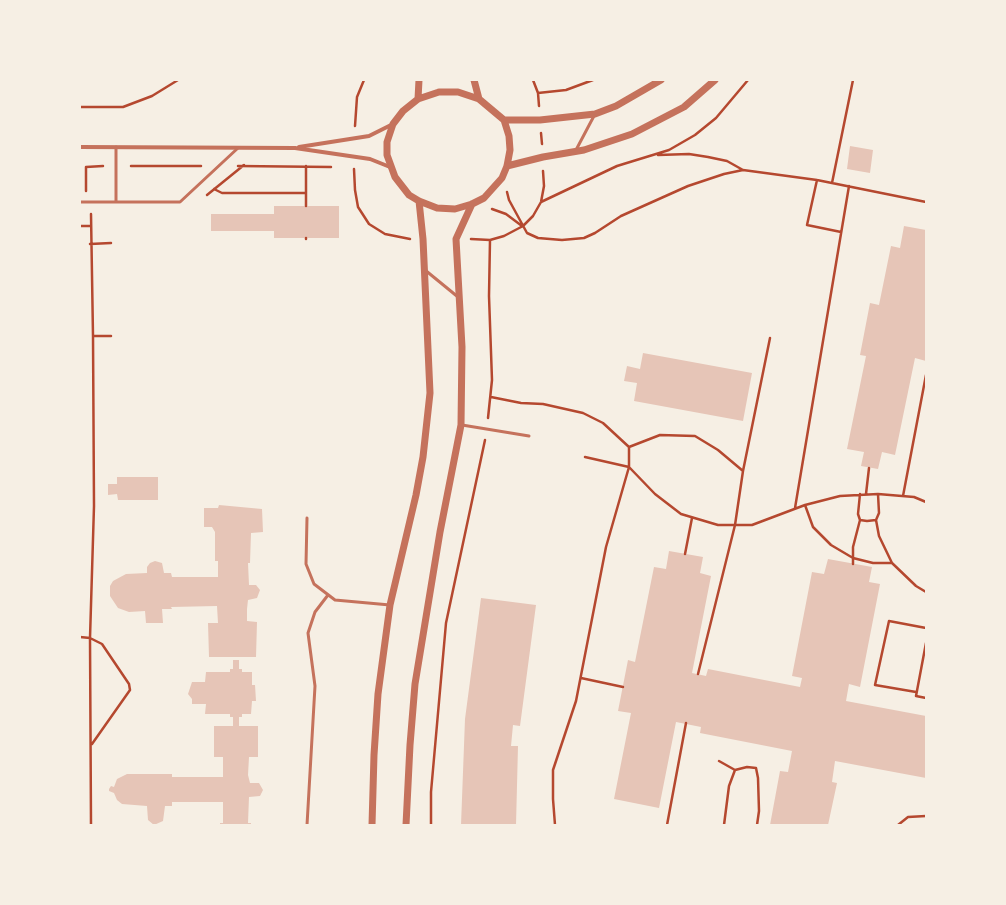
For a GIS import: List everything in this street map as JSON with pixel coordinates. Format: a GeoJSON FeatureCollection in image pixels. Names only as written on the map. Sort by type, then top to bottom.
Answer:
{"type":"FeatureCollection","features":[{"type":"Feature","properties":{"kind":"street"},"geometry":{"type":"LineString","coordinates":[[418,99],[419,80]]}},
{"type":"Feature","properties":{"kind":"street"},"geometry":{"type":"LineString","coordinates":[[474,80],[479,99]]}},
{"type":"Feature","properties":{"kind":"street"},"geometry":{"type":"LineString","coordinates":[[504,120],[540,120],[595,114],[616,106],[662,80]]}},
{"type":"Feature","properties":{"kind":"street"},"geometry":{"type":"LineString","coordinates":[[507,166],[607,144],[650,126],[684,107],[715,80]]}},
{"type":"Feature","properties":{"kind":"street"},"geometry":{"type":"LineString","coordinates":[[439,92],[469,95],[479,99],[491,107],[504,120],[509,136],[510,150],[507,166],[502,178],[484,198],[472,204],[455,208],[437,208],[419,201],[401,187],[390,166],[387,142],[393,124],[403,111],[418,99],[439,92]]}},
{"type":"Feature","properties":{"kind":"street"},"geometry":{"type":"LineString","coordinates":[[295,148],[369,136],[393,124]]}},
{"type":"Feature","properties":{"kind":"street"},"geometry":{"type":"LineString","coordinates":[[80,147],[295,148],[370,159],[390,166]]}},
{"type":"Feature","properties":{"kind":"street"},"geometry":{"type":"LineString","coordinates":[[372,825],[374,755],[378,694],[390,605],[416,495],[423,457],[430,393],[424,239],[419,201]]}},
{"type":"Feature","properties":{"kind":"street"},"geometry":{"type":"LineString","coordinates":[[406,825],[415,684],[440,532],[461,425],[462,347],[458,298],[456,239],[472,204]]}},
{"type":"Feature","properties":{"kind":"lane"},"geometry":{"type":"LineString","coordinates":[[575,152],[595,114]]}},
{"type":"Feature","properties":{"kind":"lane"},"geometry":{"type":"LineString","coordinates":[[116,147],[116,202]]}},
{"type":"Feature","properties":{"kind":"lane"},"geometry":{"type":"LineString","coordinates":[[80,202],[180,202],[239,148]]}},
{"type":"Feature","properties":{"kind":"lane"},"geometry":{"type":"LineString","coordinates":[[424,269],[458,298]]}},
{"type":"Feature","properties":{"kind":"lane"},"geometry":{"type":"LineString","coordinates":[[461,425],[529,436]]}},
{"type":"Feature","properties":{"kind":"lane"},"geometry":{"type":"LineString","coordinates":[[307,518],[306,564],[314,584],[335,600],[390,605]]}},
{"type":"Feature","properties":{"kind":"lane"},"geometry":{"type":"LineString","coordinates":[[307,825],[315,686],[308,633],[315,612],[328,595]]}},
{"type":"Feature","properties":{"kind":"path"},"geometry":{"type":"LineString","coordinates":[[80,107],[123,107],[152,96],[178,80]]}},
{"type":"Feature","properties":{"kind":"path"},"geometry":{"type":"LineString","coordinates":[[355,128],[357,96],[364,80]]}},
{"type":"Feature","properties":{"kind":"path"},"geometry":{"type":"LineString","coordinates":[[533,80],[538,92],[539,111]]}},
{"type":"Feature","properties":{"kind":"path"},"geometry":{"type":"LineString","coordinates":[[538,92],[566,90],[593,80]]}},
{"type":"Feature","properties":{"kind":"path"},"geometry":{"type":"LineString","coordinates":[[541,202],[617,166],[669,150],[695,135],[716,118],[748,80]]}},
{"type":"Feature","properties":{"kind":"path"},"geometry":{"type":"LineString","coordinates":[[832,183],[852,80]]}},
{"type":"Feature","properties":{"kind":"path"},"geometry":{"type":"LineString","coordinates":[[541,128],[542,148]]}},
{"type":"Feature","properties":{"kind":"path"},"geometry":{"type":"LineString","coordinates":[[655,155],[689,154],[708,157],[727,161],[743,170]]}},
{"type":"Feature","properties":{"kind":"path"},"geometry":{"type":"LineString","coordinates":[[86,192],[86,167],[103,166]]}},
{"type":"Feature","properties":{"kind":"path"},"geometry":{"type":"LineString","coordinates":[[131,166],[207,166]]}},
{"type":"Feature","properties":{"kind":"path"},"geometry":{"type":"LineString","coordinates":[[238,166],[334,167]]}},
{"type":"Feature","properties":{"kind":"path"},"geometry":{"type":"LineString","coordinates":[[306,166],[306,206]]}},
{"type":"Feature","properties":{"kind":"path"},"geometry":{"type":"LineString","coordinates":[[468,239],[490,240],[504,236],[523,226],[533,216],[541,202],[544,186],[543,167]]}},
{"type":"Feature","properties":{"kind":"path"},"geometry":{"type":"LineString","coordinates":[[347,168],[354,168],[355,190],[358,207],[369,224],[385,234],[413,239]]}},
{"type":"Feature","properties":{"kind":"path"},"geometry":{"type":"LineString","coordinates":[[502,178],[509,200],[527,233],[538,238],[562,240],[584,238],[621,216],[688,186],[724,174],[743,170],[817,180],[926,202]]}},
{"type":"Feature","properties":{"kind":"path"},"geometry":{"type":"LineString","coordinates":[[817,180],[807,225],[841,232]]}},
{"type":"Feature","properties":{"kind":"path"},"geometry":{"type":"LineString","coordinates":[[795,508],[849,186]]}},
{"type":"Feature","properties":{"kind":"path"},"geometry":{"type":"LineString","coordinates":[[214,189],[222,193],[306,193]]}},
{"type":"Feature","properties":{"kind":"path"},"geometry":{"type":"LineString","coordinates":[[472,204],[506,214],[523,226]]}},
{"type":"Feature","properties":{"kind":"path"},"geometry":{"type":"LineString","coordinates":[[90,214],[94,336],[94,506],[90,638],[91,825]]}},
{"type":"Feature","properties":{"kind":"path"},"geometry":{"type":"LineString","coordinates":[[80,226],[90,226]]}},
{"type":"Feature","properties":{"kind":"path"},"geometry":{"type":"LineString","coordinates":[[488,420],[492,380],[489,296],[490,240]]}},
{"type":"Feature","properties":{"kind":"path"},"geometry":{"type":"LineString","coordinates":[[90,244],[111,243]]}},
{"type":"Feature","properties":{"kind":"path"},"geometry":{"type":"LineString","coordinates":[[94,336],[111,336]]}},
{"type":"Feature","properties":{"kind":"path"},"geometry":{"type":"LineString","coordinates":[[698,674],[735,525],[743,471],[770,338]]}},
{"type":"Feature","properties":{"kind":"path"},"geometry":{"type":"LineString","coordinates":[[903,496],[926,375]]}},
{"type":"Feature","properties":{"kind":"path"},"geometry":{"type":"LineString","coordinates":[[491,397],[520,403],[543,404],[583,413],[603,423],[629,447],[629,467],[606,547],[576,701],[553,770],[555,825]]}},
{"type":"Feature","properties":{"kind":"path"},"geometry":{"type":"LineString","coordinates":[[629,447],[660,436],[695,436],[718,450],[743,471]]}},
{"type":"Feature","properties":{"kind":"path"},"geometry":{"type":"LineString","coordinates":[[431,825],[431,792],[446,624],[486,439]]}},
{"type":"Feature","properties":{"kind":"path"},"geometry":{"type":"LineString","coordinates":[[585,457],[629,467],[655,494],[681,514],[718,525],[752,525],[795,508],[840,496],[878,494],[914,497],[926,502]]}},
{"type":"Feature","properties":{"kind":"path"},"geometry":{"type":"LineString","coordinates":[[866,494],[869,468]]}},
{"type":"Feature","properties":{"kind":"path"},"geometry":{"type":"LineString","coordinates":[[853,564],[853,547],[860,520],[858,514],[860,494]]}},
{"type":"Feature","properties":{"kind":"path"},"geometry":{"type":"LineString","coordinates":[[878,494],[879,513],[876,520],[879,536],[892,563],[916,586],[926,592]]}},
{"type":"Feature","properties":{"kind":"path"},"geometry":{"type":"LineString","coordinates":[[806,505],[813,527],[831,545],[853,558],[873,563],[892,563]]}},
{"type":"Feature","properties":{"kind":"path"},"geometry":{"type":"LineString","coordinates":[[685,554],[692,518]]}},
{"type":"Feature","properties":{"kind":"path"},"geometry":{"type":"LineString","coordinates":[[860,520],[876,520]]}},
{"type":"Feature","properties":{"kind":"path"},"geometry":{"type":"LineString","coordinates":[[916,692],[875,685],[889,621],[926,628]]}},
{"type":"Feature","properties":{"kind":"path"},"geometry":{"type":"LineString","coordinates":[[80,637],[90,638],[102,644],[129,684],[130,690],[91,744]]}},
{"type":"Feature","properties":{"kind":"path"},"geometry":{"type":"LineString","coordinates":[[926,643],[916,692],[916,696],[926,698]]}},
{"type":"Feature","properties":{"kind":"path"},"geometry":{"type":"LineString","coordinates":[[581,678],[623,687]]}},
{"type":"Feature","properties":{"kind":"path"},"geometry":{"type":"LineString","coordinates":[[667,825],[686,724]]}},
{"type":"Feature","properties":{"kind":"path"},"geometry":{"type":"LineString","coordinates":[[719,761],[735,770],[747,767],[756,768],[759,804],[757,825]]}},
{"type":"Feature","properties":{"kind":"path"},"geometry":{"type":"LineString","coordinates":[[724,825],[729,786],[735,770]]}},
{"type":"Feature","properties":{"kind":"path"},"geometry":{"type":"LineString","coordinates":[[898,825],[908,817],[926,816]]}},
{"type":"Feature","properties":{"kind":"building"},"geometry":{"type":"Polygon","coordinates":[[[850,146],[873,150],[870,173],[847,169],[850,146]]]}},
{"type":"Feature","properties":{"kind":"building"},"geometry":{"type":"Polygon","coordinates":[[[274,206],[339,206],[339,238],[274,238],[274,231],[211,231],[211,214],[274,214],[274,206]]]}},
{"type":"Feature","properties":{"kind":"building"},"geometry":{"type":"Polygon","coordinates":[[[904,226],[926,230],[926,361],[915,358],[895,455],[882,452],[878,469],[861,466],[864,452],[847,449],[866,356],[860,355],[870,303],[879,305],[891,246],[900,248],[904,226]]]}},
{"type":"Feature","properties":{"kind":"building"},"geometry":{"type":"Polygon","coordinates":[[[643,353],[752,373],[743,421],[634,401],[637,383],[624,381],[627,366],[640,369],[643,353]]]}},
{"type":"Feature","properties":{"kind":"building"},"geometry":{"type":"Polygon","coordinates":[[[117,477],[158,477],[158,500],[118,500],[117,494],[108,495],[108,484],[117,484],[117,477]]]}},
{"type":"Feature","properties":{"kind":"building"},"geometry":{"type":"Polygon","coordinates":[[[219,505],[262,509],[263,532],[251,533],[250,563],[248,563],[249,585],[256,585],[260,590],[257,598],[248,600],[247,609],[247,621],[257,622],[256,657],[209,657],[208,623],[218,623],[217,606],[171,607],[172,609],[162,609],[163,623],[146,623],[145,611],[129,612],[118,608],[110,596],[110,586],[113,581],[126,574],[147,573],[147,567],[150,563],[155,561],[162,563],[164,573],[171,573],[172,577],[218,577],[218,561],[215,561],[215,532],[212,527],[204,527],[204,508],[218,508],[219,505]]]}},
{"type":"Feature","properties":{"kind":"building"},"geometry":{"type":"Polygon","coordinates":[[[669,551],[703,557],[700,573],[711,576],[692,673],[706,676],[708,669],[800,687],[802,678],[792,676],[812,572],[824,574],[828,559],[872,567],[869,582],[880,584],[860,687],[849,684],[846,701],[926,716],[926,778],[835,761],[832,782],[837,783],[828,825],[770,825],[780,771],[788,772],[792,751],[700,733],[701,727],[676,722],[659,808],[614,799],[631,713],[618,711],[628,660],[635,662],[654,567],[666,569],[669,551]]]}},
{"type":"Feature","properties":{"kind":"building"},"geometry":{"type":"Polygon","coordinates":[[[481,598],[536,605],[520,726],[513,725],[511,746],[518,746],[516,825],[461,825],[465,719],[481,598]]]}},
{"type":"Feature","properties":{"kind":"building"},"geometry":{"type":"Polygon","coordinates":[[[233,660],[239,660],[239,669],[242,669],[242,672],[252,672],[252,685],[255,685],[256,701],[252,701],[251,714],[242,714],[242,717],[239,717],[239,726],[258,726],[258,757],[249,757],[248,775],[250,783],[259,783],[263,790],[260,796],[249,797],[248,823],[251,823],[251,825],[220,825],[220,823],[223,823],[223,802],[172,802],[172,806],[165,806],[163,821],[154,825],[148,820],[147,806],[122,804],[117,800],[114,793],[109,791],[109,789],[111,786],[114,787],[117,779],[127,774],[172,774],[172,777],[223,777],[223,757],[214,757],[214,726],[233,726],[233,717],[230,717],[230,714],[205,714],[206,704],[192,704],[192,699],[188,694],[192,682],[205,682],[206,672],[230,672],[230,669],[233,669],[233,660]]]}}]}
